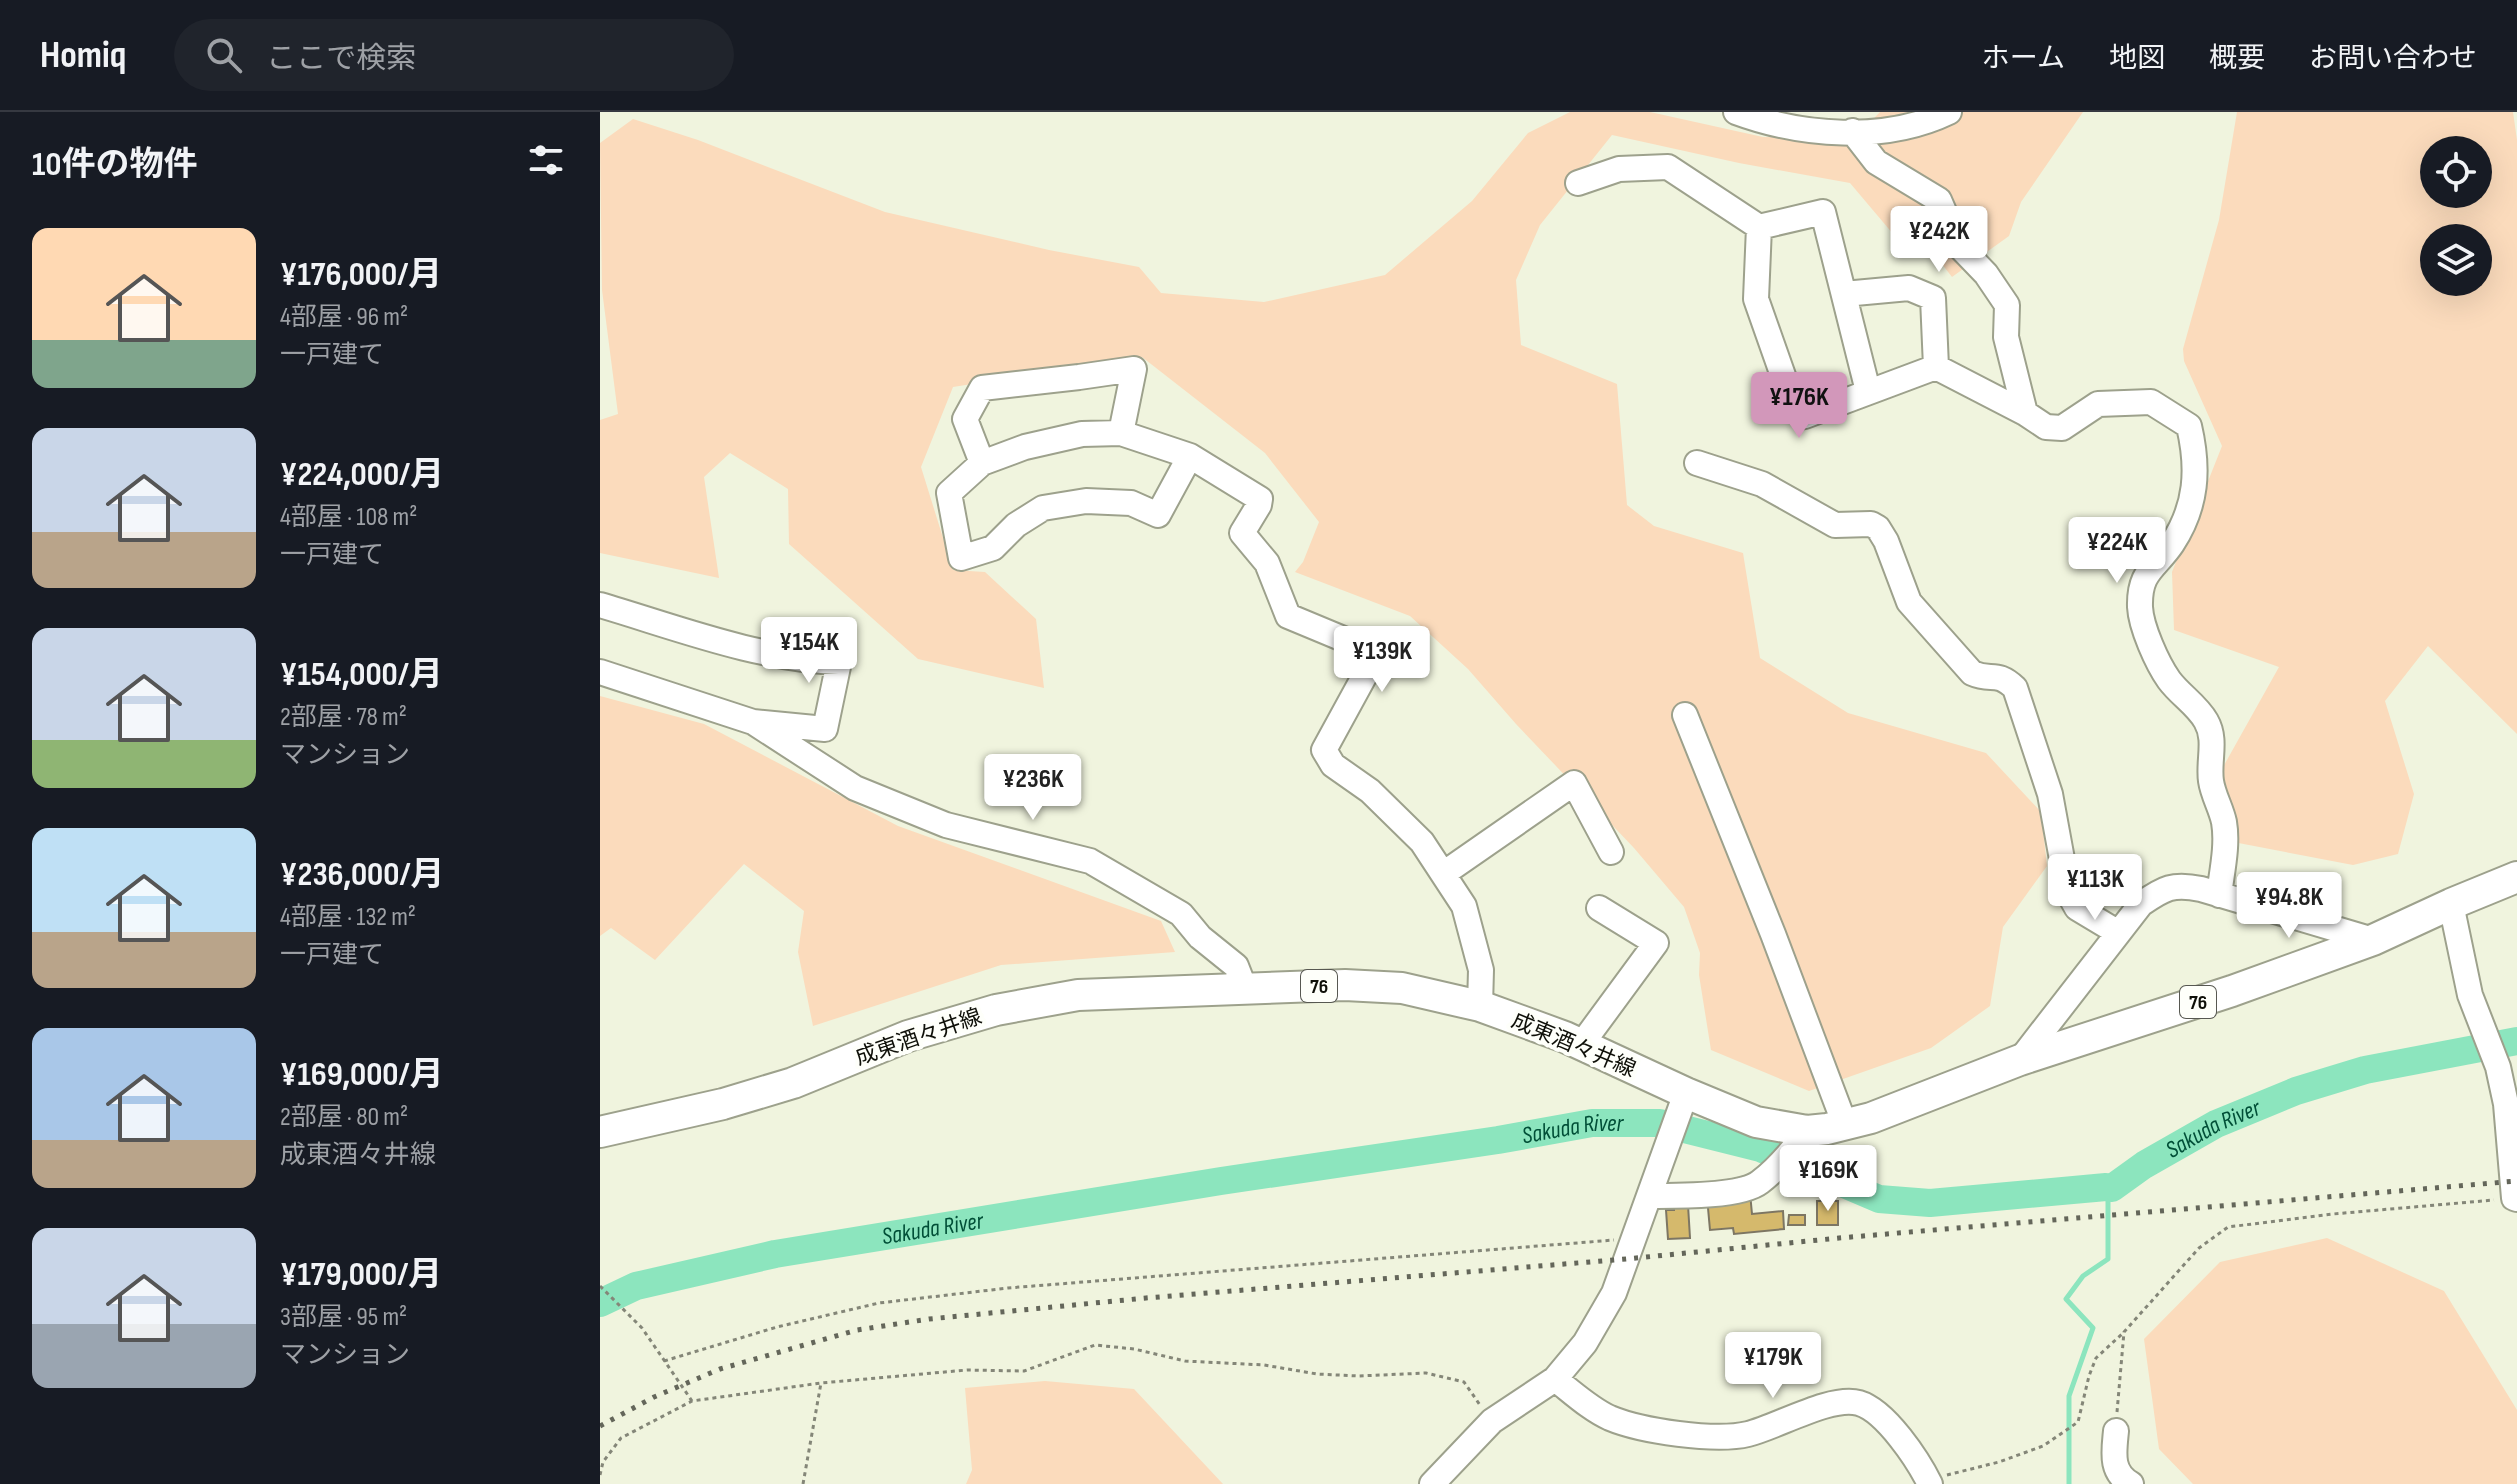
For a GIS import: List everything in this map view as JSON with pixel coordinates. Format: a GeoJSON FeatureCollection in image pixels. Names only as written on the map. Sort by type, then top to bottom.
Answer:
{"type":"FeatureCollection","features":[{"type":"Feature","properties":{"kind":"main road","name":"成東酒々井線"},"geometry":{"type":"LineString","coordinates":[[600,1132],[723,1104],[793,1083],[908,1036],[996,1010],[1078,995],[1345,985],[1402,988],[1480,1006],[1581,1045],[1756,1122],[1807,1131],[1871,1118],[2020,1060],[2232,991],[2373,940],[2517,877]]}},
{"type":"Feature","properties":{"kind":"street"},"geometry":{"type":"LineString","coordinates":[[1736,112],[1803,130],[1852,131],[1900,127],[1949,112]]}},
{"type":"Feature","properties":{"kind":"street"},"geometry":{"type":"LineString","coordinates":[[1852,131],[1876,162],[1939,200],[1959,246],[1986,274],[2007,305],[2006,337],[2025,413]]}},
{"type":"Feature","properties":{"kind":"street"},"geometry":{"type":"LineString","coordinates":[[1578,183],[1619,169],[1668,167],[1759,227],[1823,212],[1868,391]]}},
{"type":"Feature","properties":{"kind":"street"},"geometry":{"type":"LineString","coordinates":[[1759,227],[1756,299],[1793,404],[1805,416],[1936,367],[2046,427],[2062,428],[2098,404],[2151,402],[2189,426],[2195,451],[2196,475],[2192,498],[2170,546],[2152,565],[2141,584],[2140,611],[2168,679],[2205,718],[2211,730],[2211,783],[2224,820],[2219,895]]}},
{"type":"Feature","properties":{"kind":"street"},"geometry":{"type":"LineString","coordinates":[[1844,294],[1909,288],[1933,298],[1936,367]]}},
{"type":"Feature","properties":{"kind":"street"},"geometry":{"type":"LineString","coordinates":[[982,463],[965,419],[982,388],[1134,369],[1121,433]]}},
{"type":"Feature","properties":{"kind":"street"},"geometry":{"type":"LineString","coordinates":[[1190,456],[1158,515],[1131,503],[1086,501],[1043,508],[1016,525],[993,548],[961,558],[949,493],[982,463],[1025,447],[1082,434],[1121,433],[1190,456],[1260,499],[1242,533],[1267,563],[1288,616],[1377,653],[1324,750],[1333,765],[1370,791],[1422,842],[1464,906],[1481,970],[1480,1006]]}},
{"type":"Feature","properties":{"kind":"street"},"geometry":{"type":"LineString","coordinates":[[1697,463],[1762,484],[1835,525],[1871,524],[1878,528],[1909,602],[1972,673],[2005,679],[2015,688],[2050,794],[2068,892],[2077,908],[2117,932]]}},
{"type":"Feature","properties":{"kind":"street"},"geometry":{"type":"LineString","coordinates":[[600,605],[746,648],[810,661],[839,662],[825,729],[753,722],[600,672]]}},
{"type":"Feature","properties":{"kind":"street"},"geometry":{"type":"LineString","coordinates":[[1685,715],[1845,1125]]}},
{"type":"Feature","properties":{"kind":"street"},"geometry":{"type":"LineString","coordinates":[[753,722],[855,788],[946,825],[1090,861],[1181,914],[1200,937],[1236,966],[1245,989]]}},
{"type":"Feature","properties":{"kind":"street"},"geometry":{"type":"LineString","coordinates":[[1443,874],[1574,783],[1611,852]]}},
{"type":"Feature","properties":{"kind":"street"},"geometry":{"type":"LineString","coordinates":[[2020,1060],[2141,904],[2172,886],[2185,886],[2219,895],[2373,940]]}},
{"type":"Feature","properties":{"kind":"street"},"geometry":{"type":"LineString","coordinates":[[2451,904],[2470,995],[2498,1067],[2506,1104],[2515,1198]]}},
{"type":"Feature","properties":{"kind":"street"},"geometry":{"type":"LineString","coordinates":[[1581,1045],[1656,943],[1599,908]]}},
{"type":"Feature","properties":{"kind":"street"},"geometry":{"type":"LineString","coordinates":[[1432,1484],[1492,1421],[1555,1379],[1585,1343],[1614,1293],[1686,1093]]}},
{"type":"Feature","properties":{"kind":"street"},"geometry":{"type":"LineString","coordinates":[[1650,1196],[1684,1196],[1745,1189],[1759,1183],[1793,1150],[1807,1131]]}},
{"type":"Feature","properties":{"kind":"street"},"geometry":{"type":"LineString","coordinates":[[1555,1379],[1609,1418],[1647,1428],[1707,1437],[1747,1435],[1837,1403],[1859,1403],[1901,1436],[1929,1482]]}},
{"type":"Feature","properties":{"kind":"street"},"geometry":{"type":"LineString","coordinates":[[2116,1431],[2113,1461],[2122,1479],[2131,1484]]}},
{"type":"Feature","properties":{"kind":"path"},"geometry":{"type":"LineString","coordinates":[[1929,1482],[2043,1446],[2078,1422],[2096,1358],[2124,1332],[2199,1248],[2228,1227],[2515,1198]]}},
{"type":"Feature","properties":{"kind":"path"},"geometry":{"type":"LineString","coordinates":[[664,1361],[777,1327],[879,1303],[1008,1288],[1633,1239]]}},
{"type":"Feature","properties":{"kind":"path"},"geometry":{"type":"LineString","coordinates":[[600,1286],[642,1328],[692,1401]]}},
{"type":"Feature","properties":{"kind":"path"},"geometry":{"type":"LineString","coordinates":[[2116,1431],[2124,1332]]}},
{"type":"Feature","properties":{"kind":"path"},"geometry":{"type":"LineString","coordinates":[[600,1475],[603,1462],[621,1438],[692,1401],[821,1383],[967,1370],[1024,1371],[1095,1345],[1134,1349],[1185,1361],[1264,1365],[1317,1374],[1436,1375],[1464,1382],[1492,1421]]}},
{"type":"Feature","properties":{"kind":"path"},"geometry":{"type":"LineString","coordinates":[[803,1484],[821,1383]]}},
{"type":"Feature","properties":{"kind":"shaded area"},"geometry":{"type":"Polygon","coordinates":[[[1570,112],[1650,112],[1763,137],[1854,139],[1880,112],[2083,112],[2021,202],[2009,236],[1952,277],[1938,259],[1899,241],[1850,183],[1612,135],[1540,225],[1516,280],[1521,345],[1617,384],[1627,505],[1654,526],[1743,553],[1760,658],[1848,713],[1986,753],[2041,812],[2047,866],[2003,927],[1990,1006],[1931,1048],[1809,1091],[1711,1050],[1699,975],[1700,953],[1684,907],[1634,848],[1468,669],[1410,616],[1295,572],[1303,562],[1319,522],[1265,453],[1142,357],[953,387],[921,467],[953,570],[985,572],[1036,619],[1044,688],[918,659],[789,544],[788,489],[730,453],[704,477],[719,578],[600,553],[600,420],[618,414],[602,290],[600,143],[633,119],[698,140],[885,212],[1049,250],[1139,267],[1161,293],[1264,302],[1385,275],[1472,201],[1528,133],[1570,112]]]}},
{"type":"Feature","properties":{"kind":"shaded area"},"geometry":{"type":"Polygon","coordinates":[[[2237,112],[2513,112],[2517,140],[2517,734],[2428,646],[2385,701],[2414,794],[2398,854],[2353,865],[2228,841],[2218,776],[2279,667],[2174,630],[2172,572],[2222,446],[2184,361],[2183,349],[2219,220],[2237,112]]]}},
{"type":"Feature","properties":{"kind":"shaded area"},"geometry":{"type":"Polygon","coordinates":[[[600,696],[704,724],[898,826],[1161,921],[1175,952],[1001,965],[813,1026],[798,952],[804,911],[744,864],[655,960],[611,928],[600,936],[600,696]]]}},
{"type":"Feature","properties":{"kind":"shaded area"},"geometry":{"type":"Polygon","coordinates":[[[2327,1238],[2444,1291],[2517,1410],[2517,1484],[2193,1484],[2159,1449],[2144,1339],[2220,1262],[2327,1238]]]}},
{"type":"Feature","properties":{"kind":"shaded area"},"geometry":{"type":"Polygon","coordinates":[[[1045,1381],[1134,1389],[1223,1484],[966,1484],[972,1470],[965,1388],[1045,1381]]]}},
{"type":"Feature","properties":{"kind":"building"},"geometry":{"type":"Polygon","coordinates":[[[1750,1193],[1752,1214],[1783,1211],[1784,1229],[1734,1234],[1733,1228],[1710,1230],[1707,1197],[1750,1193]]]}},
{"type":"Feature","properties":{"kind":"building"},"geometry":{"type":"Polygon","coordinates":[[[1817,1201],[1838,1201],[1838,1225],[1817,1225],[1817,1201]]]}},
{"type":"Feature","properties":{"kind":"building"},"geometry":{"type":"Polygon","coordinates":[[[1688,1205],[1690,1238],[1668,1239],[1666,1210],[1688,1205]]]}},
{"type":"Feature","properties":{"kind":"building"},"geometry":{"type":"Polygon","coordinates":[[[1789,1215],[1805,1215],[1805,1225],[1788,1225],[1789,1215]]]}},
{"type":"Feature","properties":{"kind":"waterway","name":"Sakuda River"},"geometry":{"type":"LineString","coordinates":[[600,1303],[636,1286],[775,1254],[1592,1123],[1660,1123],[1760,1148],[1879,1199],[1930,1203],[2112,1188],[2144,1165],[2216,1124],[2296,1091],[2365,1070],[2517,1041]]}},
{"type":"Feature","properties":{"kind":"waterway"},"geometry":{"type":"LineString","coordinates":[[2069,1484],[2069,1396],[2093,1328],[2066,1299],[2083,1276],[2108,1259],[2108,1199],[2112,1188]]}},
{"type":"Feature","properties":{"kind":"railway"},"geometry":{"type":"LineString","coordinates":[[600,1426],[654,1397],[720,1369],[857,1330],[929,1319],[2517,1181]]}}]}
